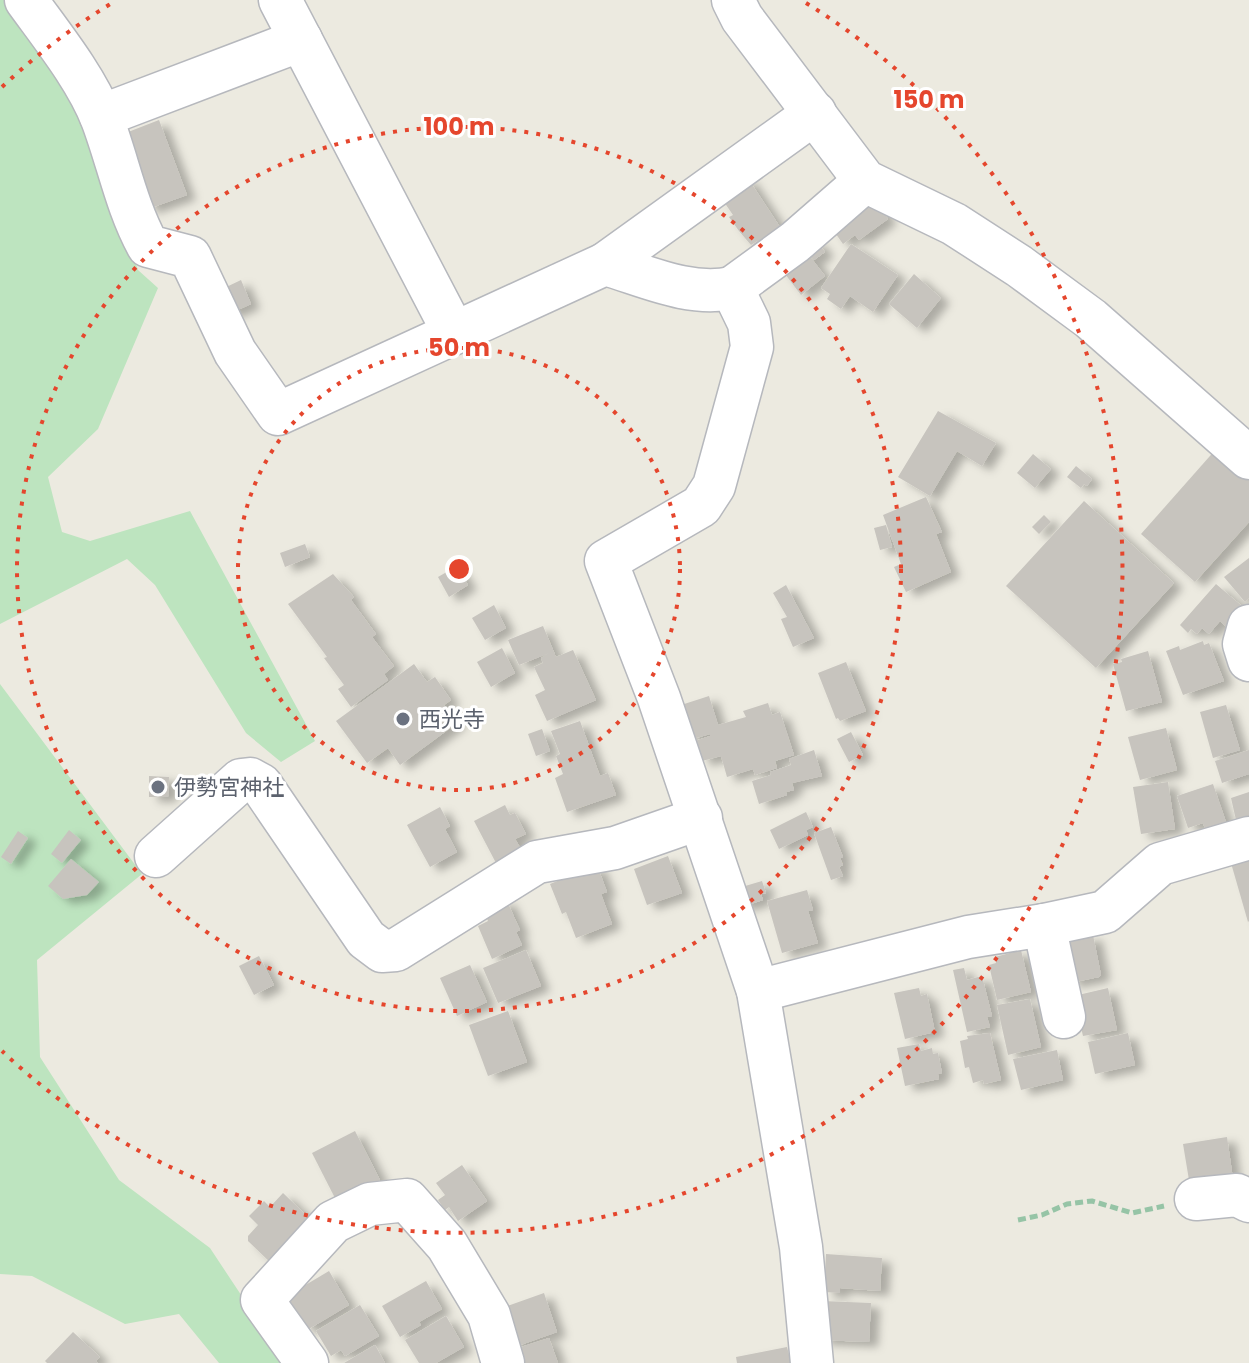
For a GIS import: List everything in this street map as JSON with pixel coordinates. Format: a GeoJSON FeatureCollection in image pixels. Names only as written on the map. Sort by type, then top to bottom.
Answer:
{"type":"FeatureCollection","features":[{"type":"Feature","properties":{"kind":"street"},"geometry":{"type":"LineString","coordinates":[[26,0],[66,56],[101,116],[135,223],[148,246],[190,257],[235,352],[278,414],[605,264],[815,113]]}},
{"type":"Feature","properties":{"kind":"street"},"geometry":{"type":"LineString","coordinates":[[280,0],[454,333]]}},
{"type":"Feature","properties":{"kind":"street"},"geometry":{"type":"LineString","coordinates":[[733,0],[742,18],[865,181],[954,224],[1019,266],[1103,329],[1249,458]]}},
{"type":"Feature","properties":{"kind":"street"},"geometry":{"type":"LineString","coordinates":[[101,116],[301,40]]}},
{"type":"Feature","properties":{"kind":"street"},"geometry":{"type":"LineString","coordinates":[[740,306],[795,242],[865,181]]}},
{"type":"Feature","properties":{"kind":"street"},"geometry":{"type":"LineString","coordinates":[[605,264],[694,291],[713,292],[740,306],[752,347],[714,486],[701,506],[606,561],[659,698],[758,991],[801,1247],[812,1363]]}},
{"type":"Feature","properties":{"kind":"street"},"geometry":{"type":"LineString","coordinates":[[1249,626],[1244,644],[1249,660]]}},
{"type":"Feature","properties":{"kind":"street"},"geometry":{"type":"LineString","coordinates":[[156,856],[241,780],[250,779],[261,785],[366,939],[382,951],[396,950],[537,862],[615,848],[701,818]]}},
{"type":"Feature","properties":{"kind":"street"},"geometry":{"type":"LineString","coordinates":[[758,991],[968,937],[1105,912],[1160,864],[1249,838]]}},
{"type":"Feature","properties":{"kind":"street"},"geometry":{"type":"LineString","coordinates":[[1044,925],[1064,1017]]}},
{"type":"Feature","properties":{"kind":"street"},"geometry":{"type":"LineString","coordinates":[[1196,1199],[1237,1195],[1249,1201]]}},
{"type":"Feature","properties":{"kind":"street"},"geometry":{"type":"LineString","coordinates":[[307,1363],[262,1300],[333,1222],[370,1204],[407,1200],[447,1245],[489,1315],[503,1363]]}},
{"type":"Feature","properties":{"kind":"path"},"geometry":{"type":"LineString","coordinates":[[1018,1220],[1092,1201],[1132,1213],[1196,1199]]}},
{"type":"Feature","properties":{"kind":"green space"},"geometry":{"type":"Polygon","coordinates":[[[0,0],[16,0],[87,127],[138,270],[158,288],[98,429],[48,477],[62,532],[90,541],[190,511],[315,741],[281,762],[246,733],[155,585],[127,559],[0,624],[0,0]]]}},
{"type":"Feature","properties":{"kind":"green space"},"geometry":{"type":"Polygon","coordinates":[[[0,684],[142,874],[37,960],[40,1057],[119,1180],[210,1248],[286,1363],[219,1363],[179,1314],[125,1324],[32,1276],[0,1274],[0,684]]]}},
{"type":"Feature","properties":{"kind":"building"},"geometry":{"type":"Polygon","coordinates":[[[159,120],[187,195],[148,209],[123,134],[159,120]]]}},
{"type":"Feature","properties":{"kind":"building"},"geometry":{"type":"Polygon","coordinates":[[[747,177],[786,236],[764,251],[757,241],[751,245],[739,231],[720,196],[747,177]]]}},
{"type":"Feature","properties":{"kind":"building"},"geometry":{"type":"Polygon","coordinates":[[[871,196],[888,219],[859,240],[855,235],[843,244],[831,227],[871,196]]]}},
{"type":"Feature","properties":{"kind":"building"},"geometry":{"type":"Polygon","coordinates":[[[815,239],[825,252],[814,260],[808,254],[825,276],[801,295],[779,266],[815,239]]]}},
{"type":"Feature","properties":{"kind":"building"},"geometry":{"type":"Polygon","coordinates":[[[851,244],[898,275],[873,312],[850,296],[841,309],[827,299],[830,294],[821,288],[851,244]]]}},
{"type":"Feature","properties":{"kind":"building"},"geometry":{"type":"Polygon","coordinates":[[[914,274],[941,298],[917,328],[889,304],[914,274]]]}},
{"type":"Feature","properties":{"kind":"building"},"geometry":{"type":"Polygon","coordinates":[[[241,280],[251,304],[229,314],[218,291],[241,280]]]}},
{"type":"Feature","properties":{"kind":"building"},"geometry":{"type":"Polygon","coordinates":[[[938,411],[996,443],[982,466],[957,451],[930,496],[898,477],[938,411]]]}},
{"type":"Feature","properties":{"kind":"building"},"geometry":{"type":"Polygon","coordinates":[[[1217,448],[1249,477],[1249,522],[1195,582],[1141,534],[1217,448]]]}},
{"type":"Feature","properties":{"kind":"building"},"geometry":{"type":"Polygon","coordinates":[[[1033,454],[1051,469],[1035,488],[1017,473],[1033,454]]]}},
{"type":"Feature","properties":{"kind":"building"},"geometry":{"type":"Polygon","coordinates":[[[1076,466],[1092,479],[1087,486],[1084,484],[1081,488],[1067,477],[1076,466]]]}},
{"type":"Feature","properties":{"kind":"building"},"geometry":{"type":"Polygon","coordinates":[[[926,497],[942,532],[936,534],[951,572],[906,592],[894,567],[901,564],[883,515],[926,497]]]}},
{"type":"Feature","properties":{"kind":"building"},"geometry":{"type":"Polygon","coordinates":[[[1084,501],[1174,583],[1096,668],[1006,586],[1084,501]]]}},
{"type":"Feature","properties":{"kind":"building"},"geometry":{"type":"Polygon","coordinates":[[[1044,515],[1051,522],[1039,534],[1032,527],[1044,515]]]}},
{"type":"Feature","properties":{"kind":"building"},"geometry":{"type":"Polygon","coordinates":[[[886,525],[892,547],[880,550],[874,528],[886,525]]]}},
{"type":"Feature","properties":{"kind":"building"},"geometry":{"type":"Polygon","coordinates":[[[305,544],[310,557],[285,567],[280,553],[305,544]]]}},
{"type":"Feature","properties":{"kind":"building"},"geometry":{"type":"Polygon","coordinates":[[[1249,558],[1249,598],[1245,602],[1224,577],[1249,558]]]}},
{"type":"Feature","properties":{"kind":"building"},"geometry":{"type":"Polygon","coordinates":[[[457,566],[468,585],[449,597],[438,577],[457,566]]]}},
{"type":"Feature","properties":{"kind":"building"},"geometry":{"type":"Polygon","coordinates":[[[333,574],[354,597],[351,600],[376,634],[372,637],[394,666],[384,674],[388,680],[351,707],[338,689],[344,685],[324,658],[327,657],[288,604],[333,574]]]}},
{"type":"Feature","properties":{"kind":"building"},"geometry":{"type":"Polygon","coordinates":[[[1216,584],[1243,607],[1226,627],[1220,621],[1209,634],[1202,628],[1197,634],[1191,629],[1188,633],[1180,625],[1216,584]]]}},
{"type":"Feature","properties":{"kind":"building"},"geometry":{"type":"Polygon","coordinates":[[[786,585],[814,638],[793,647],[781,619],[787,617],[773,593],[786,585]]]}},
{"type":"Feature","properties":{"kind":"building"},"geometry":{"type":"Polygon","coordinates":[[[494,605],[506,628],[485,640],[472,618],[494,605]]]}},
{"type":"Feature","properties":{"kind":"building"},"geometry":{"type":"Polygon","coordinates":[[[543,626],[556,657],[573,650],[596,700],[547,721],[535,695],[545,690],[534,667],[543,663],[541,658],[549,653],[519,665],[508,640],[543,626]]]}},
{"type":"Feature","properties":{"kind":"building"},"geometry":{"type":"Polygon","coordinates":[[[1203,641],[1204,645],[1209,643],[1224,681],[1183,695],[1166,651],[1179,646],[1180,650],[1203,641]]]}},
{"type":"Feature","properties":{"kind":"building"},"geometry":{"type":"Polygon","coordinates":[[[502,648],[515,673],[491,687],[477,662],[502,648]]]}},
{"type":"Feature","properties":{"kind":"building"},"geometry":{"type":"Polygon","coordinates":[[[1148,651],[1162,702],[1126,711],[1113,664],[1148,651]]]}},
{"type":"Feature","properties":{"kind":"building"},"geometry":{"type":"Polygon","coordinates":[[[846,662],[866,711],[840,721],[836,719],[818,673],[846,662]]]}},
{"type":"Feature","properties":{"kind":"building"},"geometry":{"type":"Polygon","coordinates":[[[414,664],[427,682],[435,677],[451,700],[444,705],[457,723],[400,765],[388,748],[367,763],[336,721],[414,664]]]}},
{"type":"Feature","properties":{"kind":"building"},"geometry":{"type":"Polygon","coordinates":[[[709,696],[718,725],[746,717],[743,711],[768,703],[772,715],[780,712],[794,755],[775,761],[777,768],[755,775],[753,769],[727,777],[721,756],[702,761],[695,741],[710,734],[689,740],[678,706],[709,696]]]}},
{"type":"Feature","properties":{"kind":"building"},"geometry":{"type":"Polygon","coordinates":[[[1226,705],[1240,750],[1213,758],[1200,712],[1226,705]]]}},
{"type":"Feature","properties":{"kind":"building"},"geometry":{"type":"Polygon","coordinates":[[[580,721],[600,776],[608,773],[616,795],[567,812],[555,778],[563,774],[556,756],[560,754],[551,731],[580,721]]]}},
{"type":"Feature","properties":{"kind":"building"},"geometry":{"type":"Polygon","coordinates":[[[1166,728],[1177,770],[1140,780],[1128,737],[1166,728]]]}},
{"type":"Feature","properties":{"kind":"building"},"geometry":{"type":"Polygon","coordinates":[[[542,729],[550,751],[536,756],[528,734],[542,729]]]}},
{"type":"Feature","properties":{"kind":"building"},"geometry":{"type":"Polygon","coordinates":[[[851,732],[863,755],[849,762],[837,739],[851,732]]]}},
{"type":"Feature","properties":{"kind":"building"},"geometry":{"type":"Polygon","coordinates":[[[814,750],[822,776],[792,783],[794,790],[786,792],[787,795],[759,804],[752,781],[791,765],[789,759],[814,750]]]}},
{"type":"Feature","properties":{"kind":"building"},"geometry":{"type":"Polygon","coordinates":[[[1249,750],[1249,774],[1222,783],[1215,761],[1249,750]]]}},
{"type":"Feature","properties":{"kind":"building"},"geometry":{"type":"Polygon","coordinates":[[[149,776],[169,777],[168,797],[149,797],[149,776]]]}},
{"type":"Feature","properties":{"kind":"building"},"geometry":{"type":"Polygon","coordinates":[[[1168,782],[1175,829],[1141,834],[1133,787],[1168,782]]]}},
{"type":"Feature","properties":{"kind":"building"},"geometry":{"type":"Polygon","coordinates":[[[1213,784],[1227,825],[1206,832],[1203,823],[1188,828],[1177,796],[1213,784]]]}},
{"type":"Feature","properties":{"kind":"building"},"geometry":{"type":"Polygon","coordinates":[[[1249,792],[1249,826],[1238,829],[1231,798],[1249,792]]]}},
{"type":"Feature","properties":{"kind":"building"},"geometry":{"type":"Polygon","coordinates":[[[505,805],[510,815],[515,813],[526,834],[515,839],[521,849],[496,863],[474,821],[505,805]]]}},
{"type":"Feature","properties":{"kind":"building"},"geometry":{"type":"Polygon","coordinates":[[[440,807],[450,826],[445,829],[457,852],[430,867],[407,825],[440,807]]]}},
{"type":"Feature","properties":{"kind":"building"},"geometry":{"type":"Polygon","coordinates":[[[806,812],[813,827],[806,830],[808,835],[779,849],[770,830],[806,812]]]}},
{"type":"Feature","properties":{"kind":"building"},"geometry":{"type":"Polygon","coordinates":[[[831,827],[843,857],[840,858],[843,865],[839,867],[843,876],[831,880],[814,833],[831,827]]]}},
{"type":"Feature","properties":{"kind":"building"},"geometry":{"type":"Polygon","coordinates":[[[69,830],[81,840],[62,863],[51,854],[69,830]]]}},
{"type":"Feature","properties":{"kind":"building"},"geometry":{"type":"Polygon","coordinates":[[[18,831],[28,838],[11,864],[1,857],[18,831]]]}},
{"type":"Feature","properties":{"kind":"building"},"geometry":{"type":"Polygon","coordinates":[[[668,856],[682,893],[647,905],[634,869],[668,856]]]}},
{"type":"Feature","properties":{"kind":"building"},"geometry":{"type":"Polygon","coordinates":[[[1249,857],[1249,921],[1248,922],[1231,863],[1249,857]]]}},
{"type":"Feature","properties":{"kind":"building"},"geometry":{"type":"Polygon","coordinates":[[[71,859],[99,882],[87,895],[63,899],[48,886],[71,859]]]}},
{"type":"Feature","properties":{"kind":"building"},"geometry":{"type":"Polygon","coordinates":[[[597,865],[607,892],[601,894],[612,924],[576,938],[550,884],[597,865]]]}},
{"type":"Feature","properties":{"kind":"building"},"geometry":{"type":"Polygon","coordinates":[[[762,881],[766,893],[761,894],[763,900],[741,907],[735,889],[762,881]]]}},
{"type":"Feature","properties":{"kind":"building"},"geometry":{"type":"Polygon","coordinates":[[[807,890],[813,910],[808,911],[818,943],[782,953],[767,901],[807,890]]]}},
{"type":"Feature","properties":{"kind":"building"},"geometry":{"type":"Polygon","coordinates":[[[506,899],[520,930],[516,932],[522,945],[492,959],[478,926],[488,921],[483,910],[506,899]]]}},
{"type":"Feature","properties":{"kind":"building"},"geometry":{"type":"Polygon","coordinates":[[[1093,935],[1101,975],[1070,983],[1062,942],[1093,935]]]}},
{"type":"Feature","properties":{"kind":"building"},"geometry":{"type":"Polygon","coordinates":[[[526,950],[541,986],[498,1003],[483,968],[526,950]]]}},
{"type":"Feature","properties":{"kind":"building"},"geometry":{"type":"Polygon","coordinates":[[[1021,950],[1031,992],[997,1000],[989,965],[996,963],[995,957],[1021,950]]]}},
{"type":"Feature","properties":{"kind":"building"},"geometry":{"type":"Polygon","coordinates":[[[259,956],[274,985],[254,995],[239,966],[259,956]]]}},
{"type":"Feature","properties":{"kind":"building"},"geometry":{"type":"Polygon","coordinates":[[[470,965],[487,1002],[457,1016],[440,978],[470,965]]]}},
{"type":"Feature","properties":{"kind":"building"},"geometry":{"type":"Polygon","coordinates":[[[964,968],[967,980],[982,976],[992,1016],[987,1017],[990,1027],[967,1032],[953,970],[964,968]]]}},
{"type":"Feature","properties":{"kind":"building"},"geometry":{"type":"Polygon","coordinates":[[[919,988],[921,996],[927,994],[935,1032],[905,1039],[894,993],[919,988]]]}},
{"type":"Feature","properties":{"kind":"building"},"geometry":{"type":"Polygon","coordinates":[[[1108,988],[1117,1030],[1083,1036],[1075,1002],[1078,995],[1108,988]]]}},
{"type":"Feature","properties":{"kind":"building"},"geometry":{"type":"Polygon","coordinates":[[[1030,999],[1041,1047],[1008,1055],[997,1005],[1030,999]]]}},
{"type":"Feature","properties":{"kind":"building"},"geometry":{"type":"Polygon","coordinates":[[[508,1011],[527,1062],[488,1076],[469,1025],[508,1011]]]}},
{"type":"Feature","properties":{"kind":"building"},"geometry":{"type":"Polygon","coordinates":[[[990,1033],[1001,1080],[973,1083],[969,1067],[965,1068],[960,1041],[968,1039],[967,1036],[990,1033]]]}},
{"type":"Feature","properties":{"kind":"building"},"geometry":{"type":"Polygon","coordinates":[[[1128,1033],[1135,1065],[1095,1074],[1088,1042],[1128,1033]]]}},
{"type":"Feature","properties":{"kind":"building"},"geometry":{"type":"Polygon","coordinates":[[[919,1044],[921,1051],[932,1048],[933,1054],[938,1053],[942,1073],[938,1074],[939,1079],[905,1086],[897,1048],[919,1044]]]}},
{"type":"Feature","properties":{"kind":"building"},"geometry":{"type":"Polygon","coordinates":[[[1057,1050],[1063,1080],[1021,1090],[1013,1059],[1057,1050]]]}},
{"type":"Feature","properties":{"kind":"building"},"geometry":{"type":"Polygon","coordinates":[[[355,1131],[380,1180],[337,1202],[312,1153],[355,1131]]]}},
{"type":"Feature","properties":{"kind":"building"},"geometry":{"type":"Polygon","coordinates":[[[1227,1137],[1233,1179],[1190,1186],[1183,1144],[1227,1137]]]}},
{"type":"Feature","properties":{"kind":"building"},"geometry":{"type":"Polygon","coordinates":[[[462,1165],[487,1201],[458,1221],[449,1207],[445,1210],[438,1200],[445,1195],[436,1183],[462,1165]]]}},
{"type":"Feature","properties":{"kind":"building"},"geometry":{"type":"Polygon","coordinates":[[[283,1193],[314,1223],[273,1265],[248,1241],[248,1236],[258,1225],[249,1216],[264,1201],[270,1207],[283,1193]]]}},
{"type":"Feature","properties":{"kind":"building"},"geometry":{"type":"Polygon","coordinates":[[[826,1254],[882,1258],[880,1291],[840,1288],[840,1293],[824,1292],[826,1254]]]}},
{"type":"Feature","properties":{"kind":"building"},"geometry":{"type":"Polygon","coordinates":[[[329,1271],[349,1305],[307,1330],[287,1296],[329,1271]]]}},
{"type":"Feature","properties":{"kind":"building"},"geometry":{"type":"Polygon","coordinates":[[[426,1281],[442,1309],[400,1337],[382,1306],[426,1281]]]}},
{"type":"Feature","properties":{"kind":"building"},"geometry":{"type":"Polygon","coordinates":[[[544,1293],[557,1332],[512,1348],[499,1309],[544,1293]]]}},
{"type":"Feature","properties":{"kind":"building"},"geometry":{"type":"Polygon","coordinates":[[[822,1301],[871,1303],[869,1342],[820,1340],[822,1301]]]}},
{"type":"Feature","properties":{"kind":"building"},"geometry":{"type":"Polygon","coordinates":[[[360,1305],[379,1336],[345,1356],[341,1350],[331,1356],[316,1331],[360,1305]]]}},
{"type":"Feature","properties":{"kind":"building"},"geometry":{"type":"Polygon","coordinates":[[[446,1316],[464,1347],[436,1363],[419,1363],[405,1340],[446,1316]]]}},
{"type":"Feature","properties":{"kind":"building"},"geometry":{"type":"Polygon","coordinates":[[[73,1332],[100,1357],[96,1361],[98,1363],[47,1363],[45,1361],[73,1332]]]}},
{"type":"Feature","properties":{"kind":"building"},"geometry":{"type":"Polygon","coordinates":[[[549,1338],[558,1363],[523,1363],[518,1348],[549,1338]]]}},
{"type":"Feature","properties":{"kind":"building"},"geometry":{"type":"Polygon","coordinates":[[[375,1345],[385,1363],[344,1363],[375,1345]]]}},
{"type":"Feature","properties":{"kind":"building"},"geometry":{"type":"Polygon","coordinates":[[[787,1347],[791,1363],[737,1363],[736,1357],[787,1347]]]}},
{"type":"Feature","properties":{"kind":"place","name":"西光寺"},"geometry":{"type":"Point","coordinates":[403,719]}},
{"type":"Feature","properties":{"kind":"place","name":"伊勢宮神社"},"geometry":{"type":"Point","coordinates":[158,787]}}]}
